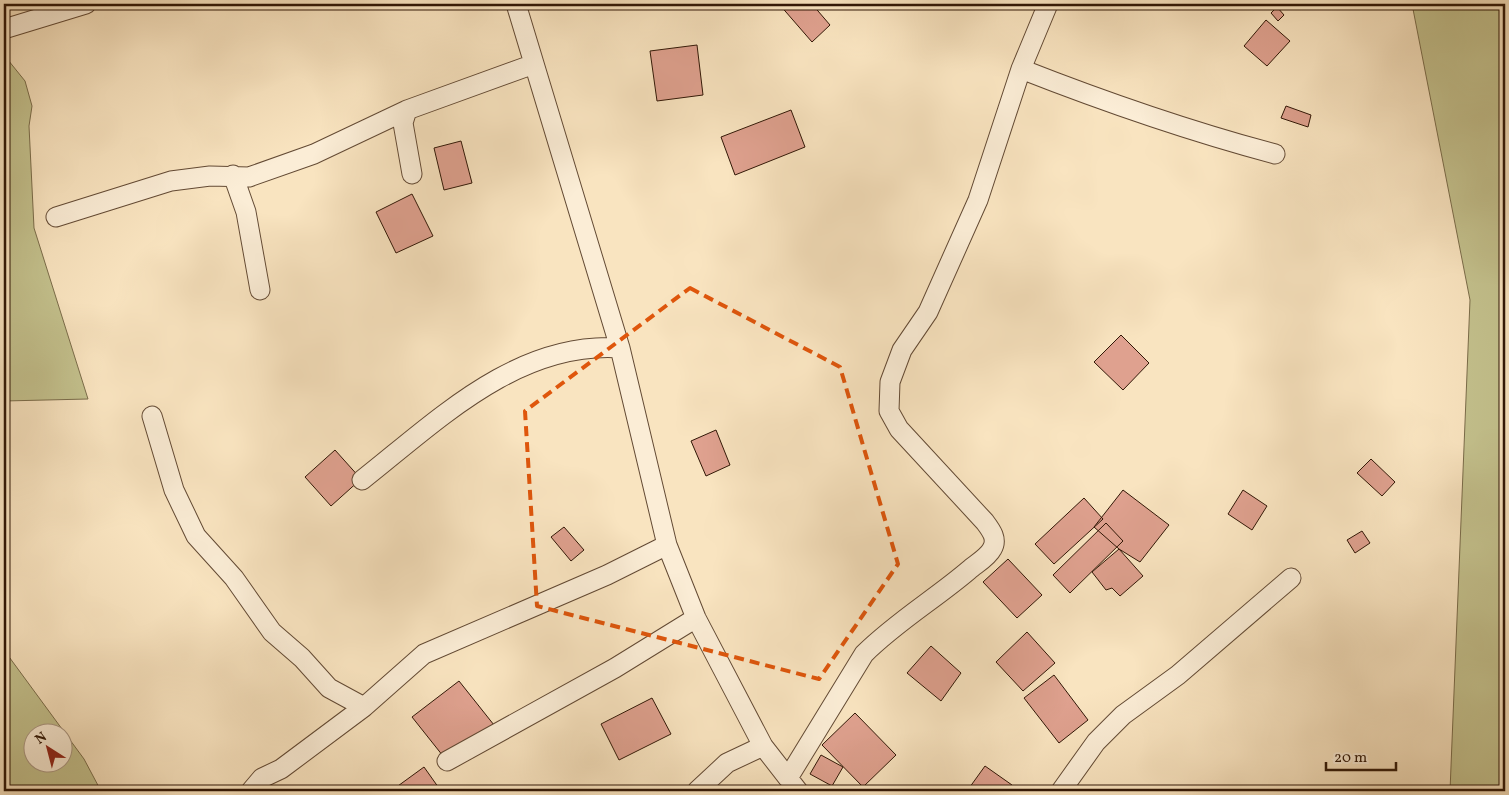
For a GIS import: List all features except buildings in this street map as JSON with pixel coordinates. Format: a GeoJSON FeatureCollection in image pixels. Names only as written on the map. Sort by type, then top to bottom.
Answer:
{"type":"FeatureCollection","features":[{"type":"Feature","properties":{"kind":"street"},"geometry":{"type":"LineString","coordinates":[[4,30],[86,4]]}},
{"type":"Feature","properties":{"kind":"street"},"geometry":{"type":"LineString","coordinates":[[516,4],[620,348],[667,545],[696,618],[763,746],[793,785],[864,654],[881,638],[954,583],[992,550],[995,541],[985,522],[899,428],[889,411],[890,382],[902,350],[928,312],[978,200],[1022,68],[1048,4]]}},
{"type":"Feature","properties":{"kind":"street"},"geometry":{"type":"LineString","coordinates":[[56,217],[171,181],[210,176],[234,175],[249,177],[314,154],[407,110],[534,64]]}},
{"type":"Feature","properties":{"kind":"street"},"geometry":{"type":"LineString","coordinates":[[1022,68],[1113,105],[1275,154]]}},
{"type":"Feature","properties":{"kind":"street"},"geometry":{"type":"LineString","coordinates":[[407,110],[403,123],[412,174]]}},
{"type":"Feature","properties":{"kind":"street"},"geometry":{"type":"LineString","coordinates":[[234,175],[246,212],[260,290]]}},
{"type":"Feature","properties":{"kind":"street"},"geometry":{"type":"LineString","coordinates":[[362,480],[475,392],[511,370],[590,348],[620,348]]}},
{"type":"Feature","properties":{"kind":"street"},"geometry":{"type":"LineString","coordinates":[[152,416],[174,490],[196,536],[234,578],[272,632],[302,658],[329,688],[364,707]]}},
{"type":"Feature","properties":{"kind":"street"},"geometry":{"type":"LineString","coordinates":[[251,791],[262,778],[281,769],[364,707],[424,654],[607,575],[667,545]]}},
{"type":"Feature","properties":{"kind":"street"},"geometry":{"type":"LineString","coordinates":[[1061,791],[1096,742],[1123,715],[1178,674],[1290,578]]}},
{"type":"Feature","properties":{"kind":"street"},"geometry":{"type":"LineString","coordinates":[[447,761],[616,668],[696,618]]}},
{"type":"Feature","properties":{"kind":"street"},"geometry":{"type":"LineString","coordinates":[[697,791],[727,763],[763,746]]}},
{"type":"Feature","properties":{"kind":"highlighted area"},"geometry":{"type":"Polygon","coordinates":[[[690,288],[840,367],[898,564],[819,679],[537,606],[525,411],[690,288]]]}},
{"type":"Feature","properties":{"kind":"shaded area"},"geometry":{"type":"Polygon","coordinates":[[[1412,4],[1505,4],[1505,791],[1450,791],[1470,300],[1412,4]]]}},
{"type":"Feature","properties":{"kind":"shaded area"},"geometry":{"type":"Polygon","coordinates":[[[4,55],[25,81],[32,106],[29,126],[34,228],[88,399],[4,401],[4,55]]]}},
{"type":"Feature","properties":{"kind":"shaded area"},"geometry":{"type":"Polygon","coordinates":[[[4,650],[57,722],[22,722],[22,772],[72,772],[72,743],[84,759],[101,791],[4,791],[4,650]]]}}]}
